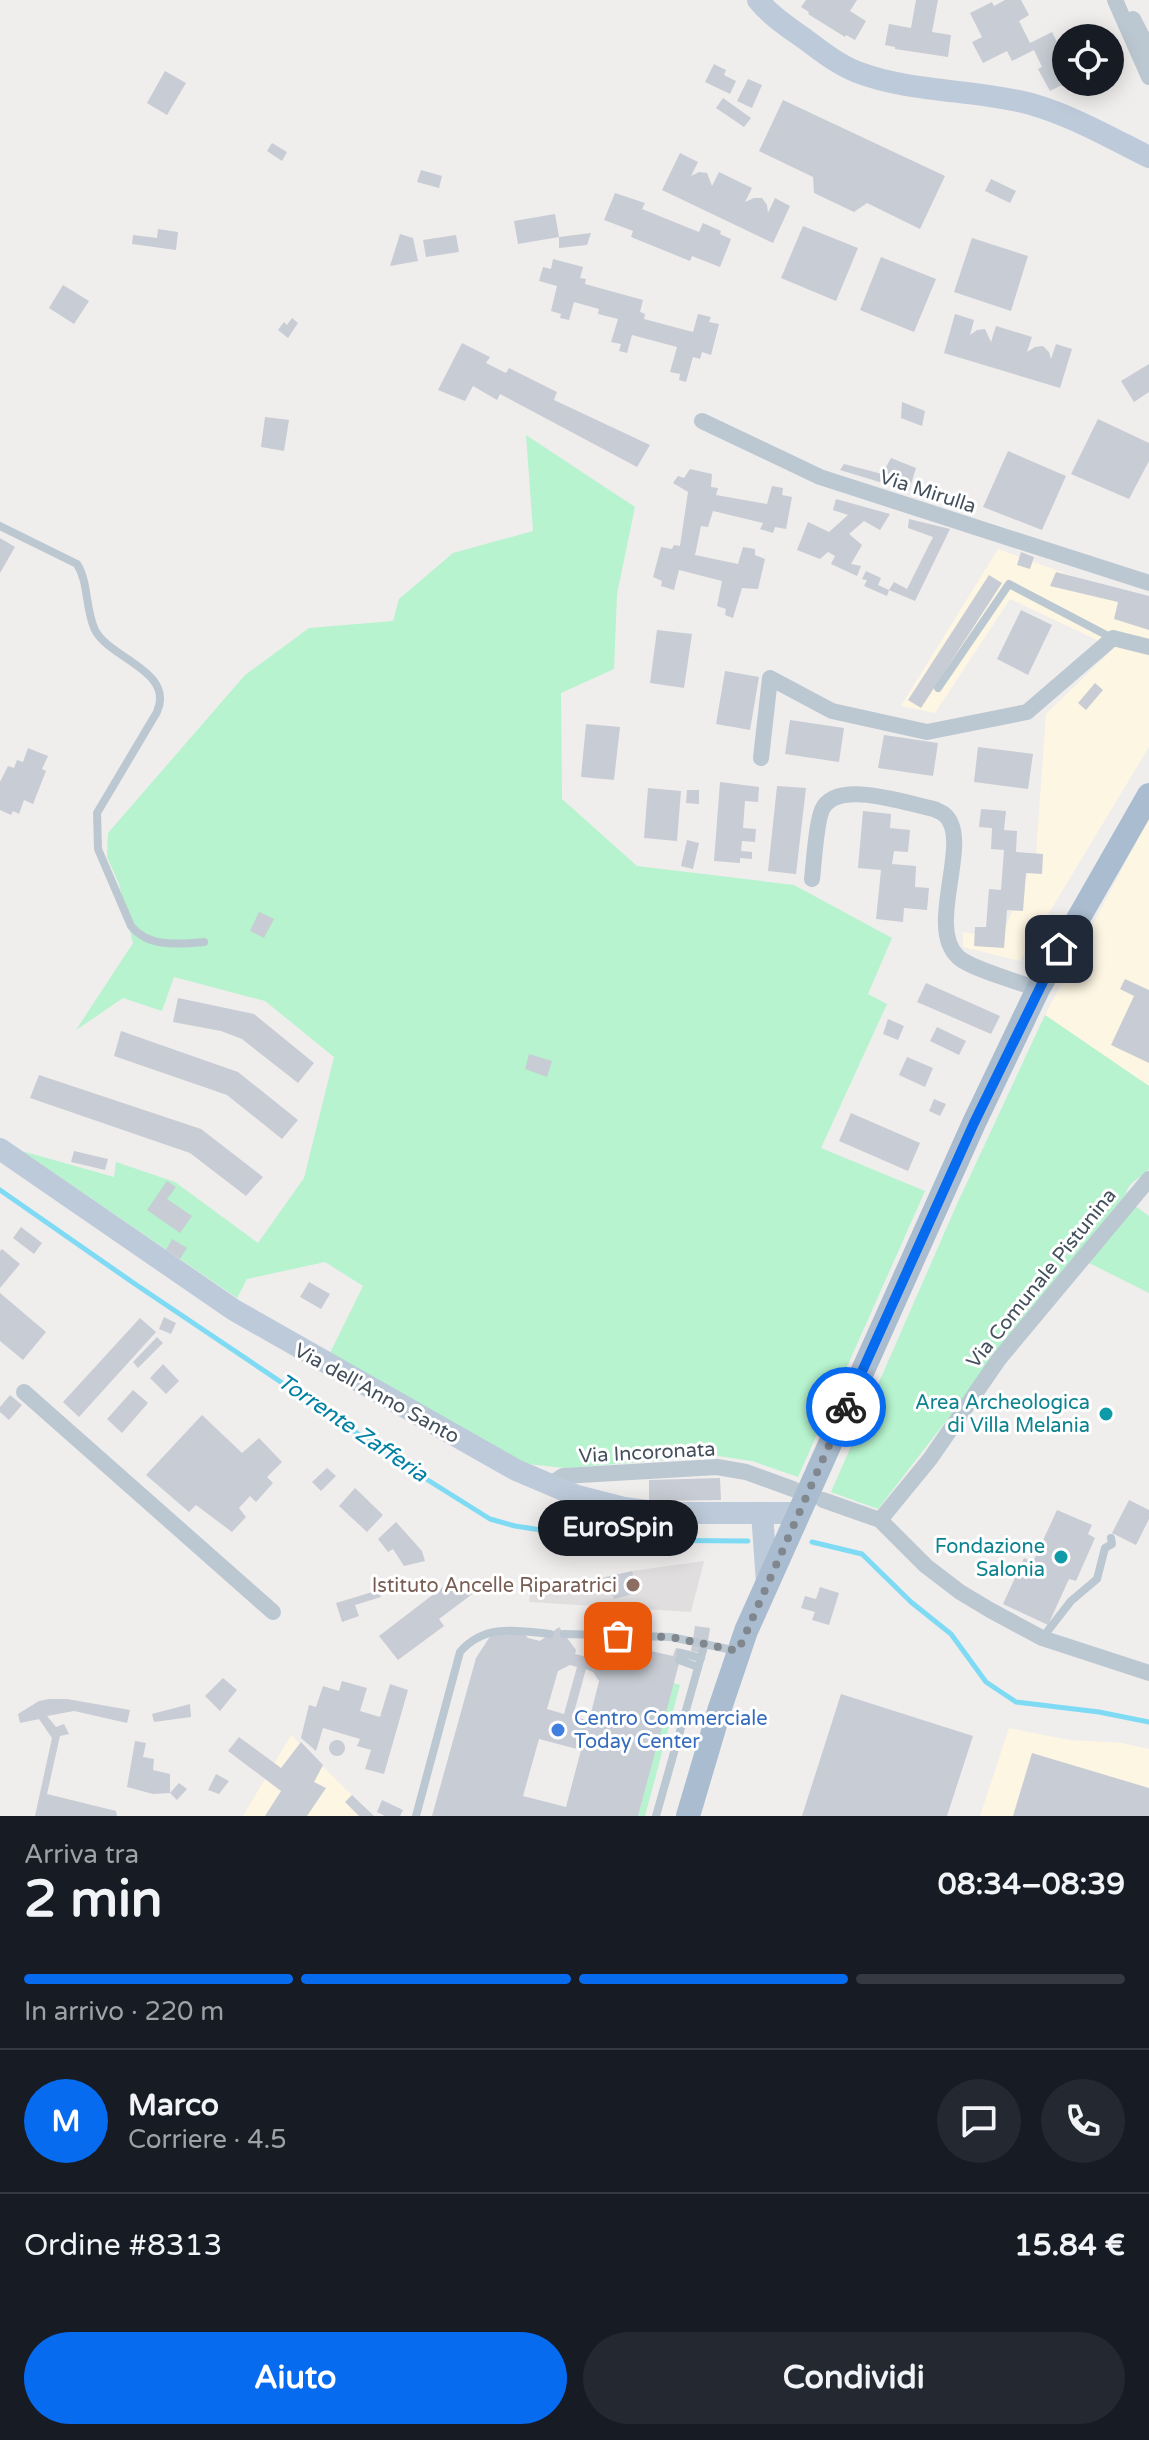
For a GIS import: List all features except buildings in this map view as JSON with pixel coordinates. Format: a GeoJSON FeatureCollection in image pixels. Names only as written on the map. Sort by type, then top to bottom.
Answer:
{"type":"FeatureCollection","features":[{"type":"Feature","properties":{"kind":"main road"},"geometry":{"type":"LineString","coordinates":[[688,1816],[738,1651],[974,1123],[1038,989],[1149,795]]}},
{"type":"Feature","properties":{"kind":"street"},"geometry":{"type":"LineString","coordinates":[[758,0],[781,22],[827,55],[856,71],[887,81],[1034,105],[1073,120],[1149,157]]}},
{"type":"Feature","properties":{"kind":"street"},"geometry":{"type":"LineString","coordinates":[[1118,3],[1133,19],[1149,50]]}},
{"type":"Feature","properties":{"kind":"street"},"geometry":{"type":"LineString","coordinates":[[1118,3],[1149,77]]}},
{"type":"Feature","properties":{"kind":"street","name":"Via Mirulla"},"geometry":{"type":"LineString","coordinates":[[702,421],[820,477],[1149,583]]}},
{"type":"Feature","properties":{"kind":"street"},"geometry":{"type":"LineString","coordinates":[[761,758],[770,678],[832,711],[927,732],[1027,712],[1113,638],[1149,647]]}},
{"type":"Feature","properties":{"kind":"street"},"geometry":{"type":"LineString","coordinates":[[812,879],[821,811],[833,797],[857,793],[934,809],[946,815],[952,826],[945,932],[951,947],[958,957],[971,964],[1038,989]]}},
{"type":"Feature","properties":{"kind":"street","name":"Via dell'Anno Santo"},"geometry":{"type":"LineString","coordinates":[[0,1149],[234,1310],[516,1470],[592,1501],[641,1511],[798,1513]]}},
{"type":"Feature","properties":{"kind":"street","name":"Via Comunale Pistunina"},"geometry":{"type":"LineString","coordinates":[[880,1520],[930,1459],[999,1359],[1149,1179]]}},
{"type":"Feature","properties":{"kind":"street"},"geometry":{"type":"LineString","coordinates":[[24,1392],[273,1612]]}},
{"type":"Feature","properties":{"kind":"street","name":"Via Incoronata"},"geometry":{"type":"LineString","coordinates":[[549,1485],[563,1476],[717,1467],[760,1476],[793,1489]]}},
{"type":"Feature","properties":{"kind":"street"},"geometry":{"type":"LineString","coordinates":[[823,1500],[880,1520],[926,1566],[960,1592],[1042,1638],[1149,1673]]}},
{"type":"Feature","properties":{"kind":"street"},"geometry":{"type":"LineString","coordinates":[[762,1513],[767,1582]]}},
{"type":"Feature","properties":{"kind":"lane"},"geometry":{"type":"LineString","coordinates":[[0,526],[77,564],[83,576],[91,619],[97,633],[153,678],[160,692],[162,702],[157,712],[97,813],[98,849],[131,926],[138,935],[161,943],[204,942]]}},
{"type":"Feature","properties":{"kind":"lane"},"geometry":{"type":"LineString","coordinates":[[938,688],[1009,584],[1113,638]]}},
{"type":"Feature","properties":{"kind":"lane"},"geometry":{"type":"LineString","coordinates":[[1042,1638],[1071,1601],[1097,1579],[1100,1561],[1105,1548],[1112,1544],[1111,1538]]}},
{"type":"Feature","properties":{"kind":"lane"},"geometry":{"type":"LineString","coordinates":[[416,1816],[460,1652],[467,1643],[490,1631],[521,1630],[550,1634]]}},
{"type":"Feature","properties":{"kind":"lane"},"geometry":{"type":"LineString","coordinates":[[564,1634],[671,1637],[738,1651]]}},
{"type":"Feature","properties":{"kind":"lane"},"geometry":{"type":"LineString","coordinates":[[656,1816],[705,1643]]}},
{"type":"Feature","properties":{"kind":"lane"},"geometry":{"type":"LineString","coordinates":[[680,1657],[700,1662]]}},
{"type":"Feature","properties":{"kind":"shaded area"},"geometry":{"type":"Polygon","coordinates":[[[998,549],[1149,604],[1149,747],[1020,961],[963,947],[963,932],[1001,938],[1036,854],[1046,714],[1114,648],[1010,599],[935,713],[901,706],[998,549]]]}},
{"type":"Feature","properties":{"kind":"shaded area"},"geometry":{"type":"Polygon","coordinates":[[[1149,818],[1149,1086],[1045,1015],[1149,818]]]}},
{"type":"Feature","properties":{"kind":"shaded area","name":"Istituto Ancelle Riparatrici"},"geometry":{"type":"Polygon","coordinates":[[[704,1561],[691,1612],[529,1602],[530,1593],[632,1571],[704,1561]]]}},
{"type":"Feature","properties":{"kind":"shaded area"},"geometry":{"type":"Polygon","coordinates":[[[1009,1728],[1069,1740],[1122,1743],[1149,1749],[1149,1816],[980,1816],[1009,1728]]]}},
{"type":"Feature","properties":{"kind":"shaded area"},"geometry":{"type":"Polygon","coordinates":[[[291,1735],[373,1816],[243,1816],[291,1735]]]}},
{"type":"Feature","properties":{"kind":"green space"},"geometry":{"type":"Polygon","coordinates":[[[526,435],[635,507],[617,594],[614,669],[561,693],[562,799],[637,866],[794,885],[892,938],[868,994],[887,1004],[821,1148],[925,1191],[798,1477],[752,1461],[718,1456],[565,1468],[527,1464],[329,1355],[363,1286],[325,1262],[247,1279],[237,1298],[22,1151],[114,1177],[116,1162],[175,1182],[258,1243],[304,1178],[334,1057],[265,1001],[174,977],[162,1011],[123,998],[76,1030],[133,943],[119,884],[107,857],[108,833],[245,675],[309,628],[393,621],[399,599],[453,553],[533,531],[526,435]]]}},
{"type":"Feature","properties":{"kind":"green space"},"geometry":{"type":"Polygon","coordinates":[[[1045,1015],[1149,1086],[1149,1169],[1129,1186],[1126,1194],[1033,1308],[878,1509],[831,1492],[957,1204],[1045,1015]]]}},
{"type":"Feature","properties":{"kind":"green space"},"geometry":{"type":"Polygon","coordinates":[[[1135,1206],[1149,1216],[1149,1293],[1087,1262],[1135,1206]]]}},
{"type":"Feature","properties":{"kind":"green space"},"geometry":{"type":"Polygon","coordinates":[[[673,1683],[680,1685],[645,1816],[638,1816],[673,1683]]]}},
{"type":"Feature","properties":{"kind":"waterway","name":"Torrente Zafferia"},"geometry":{"type":"LineString","coordinates":[[0,1190],[135,1284],[490,1519],[515,1526],[608,1540],[748,1541]]}},
{"type":"Feature","properties":{"kind":"waterway","name":"Torrente Zafferia"},"geometry":{"type":"LineString","coordinates":[[812,1542],[862,1554],[911,1602],[951,1634],[986,1682],[1016,1702],[1099,1712],[1149,1722]]}},
{"type":"Feature","properties":{"kind":"way so far"},"geometry":{"type":"LineString","coordinates":[[618,1636],[671,1637],[738,1651],[846,1407]]}},
{"type":"Feature","properties":{"kind":"place","name":"Area Archeologica di Villa Melania"},"geometry":{"type":"Point","coordinates":[1106,1414]}},
{"type":"Feature","properties":{"kind":"place","name":"Fondazione Salonia"},"geometry":{"type":"Point","coordinates":[1061,1557]}},
{"type":"Feature","properties":{"kind":"place","name":"Istituto Ancelle Riparatrici"},"geometry":{"type":"Point","coordinates":[633,1585]}},
{"type":"Feature","properties":{"kind":"place","name":"EuroSpin"},"geometry":{"type":"Point","coordinates":[618,1636]}},
{"type":"Feature","properties":{"kind":"place","name":"Centro Commerciale Today Center"},"geometry":{"type":"Point","coordinates":[558,1730]}},
{"type":"Feature","properties":{"kind":"route"},"geometry":{"type":"LineString","coordinates":[[846,1407],[974,1123],[1059,949]]}}]}
